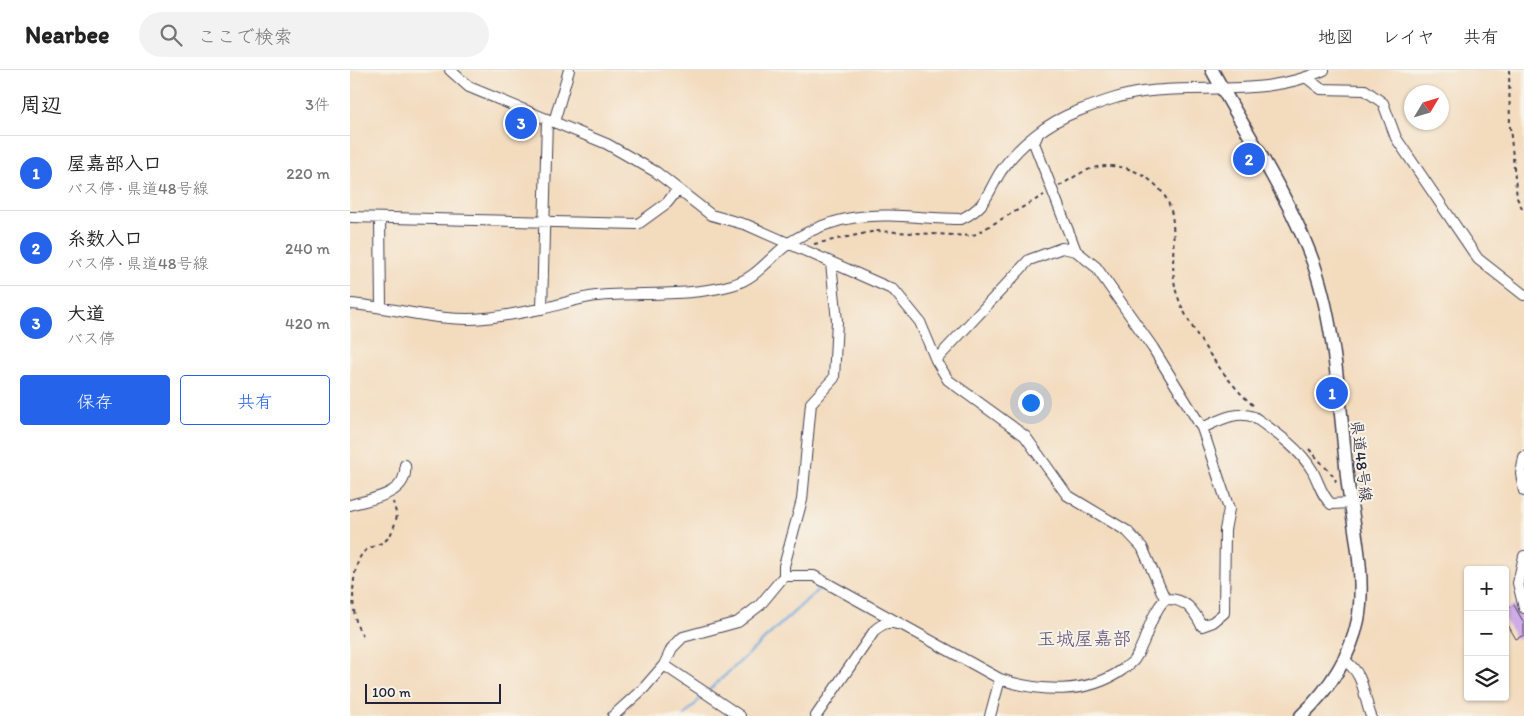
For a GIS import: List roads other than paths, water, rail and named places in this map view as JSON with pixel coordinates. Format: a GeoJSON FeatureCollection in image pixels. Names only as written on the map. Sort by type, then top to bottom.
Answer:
{"type":"FeatureCollection","features":[{"type":"Feature","properties":{"kind":"main road","name":"県道48号線"},"geometry":{"type":"LineString","coordinates":[[1212,70],[1300,230],[1317,275],[1330,337],[1360,580],[1360,604],[1354,637],[1344,661],[1323,693],[1301,716]]}},
{"type":"Feature","properties":{"kind":"street"},"geometry":{"type":"LineString","coordinates":[[450,70],[469,87],[606,144],[656,172],[711,215],[747,225],[894,290],[920,322],[936,360],[948,380],[1025,436],[1067,495],[1127,531],[1142,548],[1165,599]]}},
{"type":"Feature","properties":{"kind":"street"},"geometry":{"type":"LineString","coordinates":[[542,309],[543,222],[551,120],[569,70]]}},
{"type":"Feature","properties":{"kind":"street"},"geometry":{"type":"LineString","coordinates":[[350,304],[381,306],[435,317],[483,318],[542,309],[594,296],[712,290],[733,285],[751,278],[789,244],[820,226],[839,219],[884,214],[961,219],[979,209],[1011,158],[1022,146],[1059,119],[1126,94],[1222,87],[1271,86],[1307,78],[1324,70]]}},
{"type":"Feature","properties":{"kind":"street"},"geometry":{"type":"LineString","coordinates":[[1307,78],[1321,89],[1366,90],[1383,103],[1396,138],[1478,259],[1524,295]]}},
{"type":"Feature","properties":{"kind":"street"},"geometry":{"type":"LineString","coordinates":[[1038,134],[1034,142],[1076,251]]}},
{"type":"Feature","properties":{"kind":"street"},"geometry":{"type":"LineString","coordinates":[[350,217],[638,224],[667,203],[678,189]]}},
{"type":"Feature","properties":{"kind":"street"},"geometry":{"type":"LineString","coordinates":[[380,218],[381,306]]}},
{"type":"Feature","properties":{"kind":"street"},"geometry":{"type":"LineString","coordinates":[[936,360],[1029,260],[1062,248],[1076,251],[1096,267],[1153,348],[1202,428],[1229,509],[1225,530],[1226,607],[1218,618],[1202,626],[1192,608],[1186,603],[1165,599]]}},
{"type":"Feature","properties":{"kind":"street"},"geometry":{"type":"LineString","coordinates":[[614,716],[644,688],[664,665],[672,648],[683,637],[738,622],[760,605],[784,576],[784,566],[802,500],[811,403],[834,378],[837,321],[831,263]]}},
{"type":"Feature","properties":{"kind":"street"},"geometry":{"type":"LineString","coordinates":[[1202,428],[1237,415],[1246,414],[1254,417],[1293,447],[1312,469],[1324,498],[1332,504],[1351,504]]}},
{"type":"Feature","properties":{"kind":"street"},"geometry":{"type":"LineString","coordinates":[[1524,458],[1521,474],[1524,491]]}},
{"type":"Feature","properties":{"kind":"street"},"geometry":{"type":"LineString","coordinates":[[350,505],[385,496],[402,482],[406,474],[405,465]]}},
{"type":"Feature","properties":{"kind":"street"},"geometry":{"type":"LineString","coordinates":[[1524,556],[1518,583],[1524,608]]}},
{"type":"Feature","properties":{"kind":"street"},"geometry":{"type":"LineString","coordinates":[[784,576],[814,576],[1000,679],[1033,686],[1072,689],[1083,688],[1100,682],[1134,661],[1155,610],[1165,599]]}},
{"type":"Feature","properties":{"kind":"street"},"geometry":{"type":"LineString","coordinates":[[816,716],[875,630],[882,624],[892,622],[907,628]]}},
{"type":"Feature","properties":{"kind":"street"},"geometry":{"type":"LineString","coordinates":[[1344,661],[1354,667],[1362,683],[1371,716]]}},
{"type":"Feature","properties":{"kind":"street"},"geometry":{"type":"LineString","coordinates":[[664,665],[740,716]]}},
{"type":"Feature","properties":{"kind":"street"},"geometry":{"type":"LineString","coordinates":[[990,716],[990,706],[1000,679]]}},
{"type":"Feature","properties":{"kind":"waterway"},"geometry":{"type":"LineString","coordinates":[[707,692],[820,588]]}},
{"type":"Feature","properties":{"kind":"waterway"},"geometry":{"type":"LineString","coordinates":[[684,716],[703,696]]}},
{"type":"Feature","properties":{"kind":"place","name":"大道"},"geometry":{"type":"Point","coordinates":[521,123]}},
{"type":"Feature","properties":{"kind":"place","name":"糸数入口"},"geometry":{"type":"Point","coordinates":[1249,159]}},
{"type":"Feature","properties":{"kind":"place","name":"屋嘉部入口"},"geometry":{"type":"Point","coordinates":[1332,393]}},
{"type":"Feature","properties":{"kind":"district","name":"玉城屋嘉部"},"geometry":{"type":"Point","coordinates":[1084,638]}}]}
